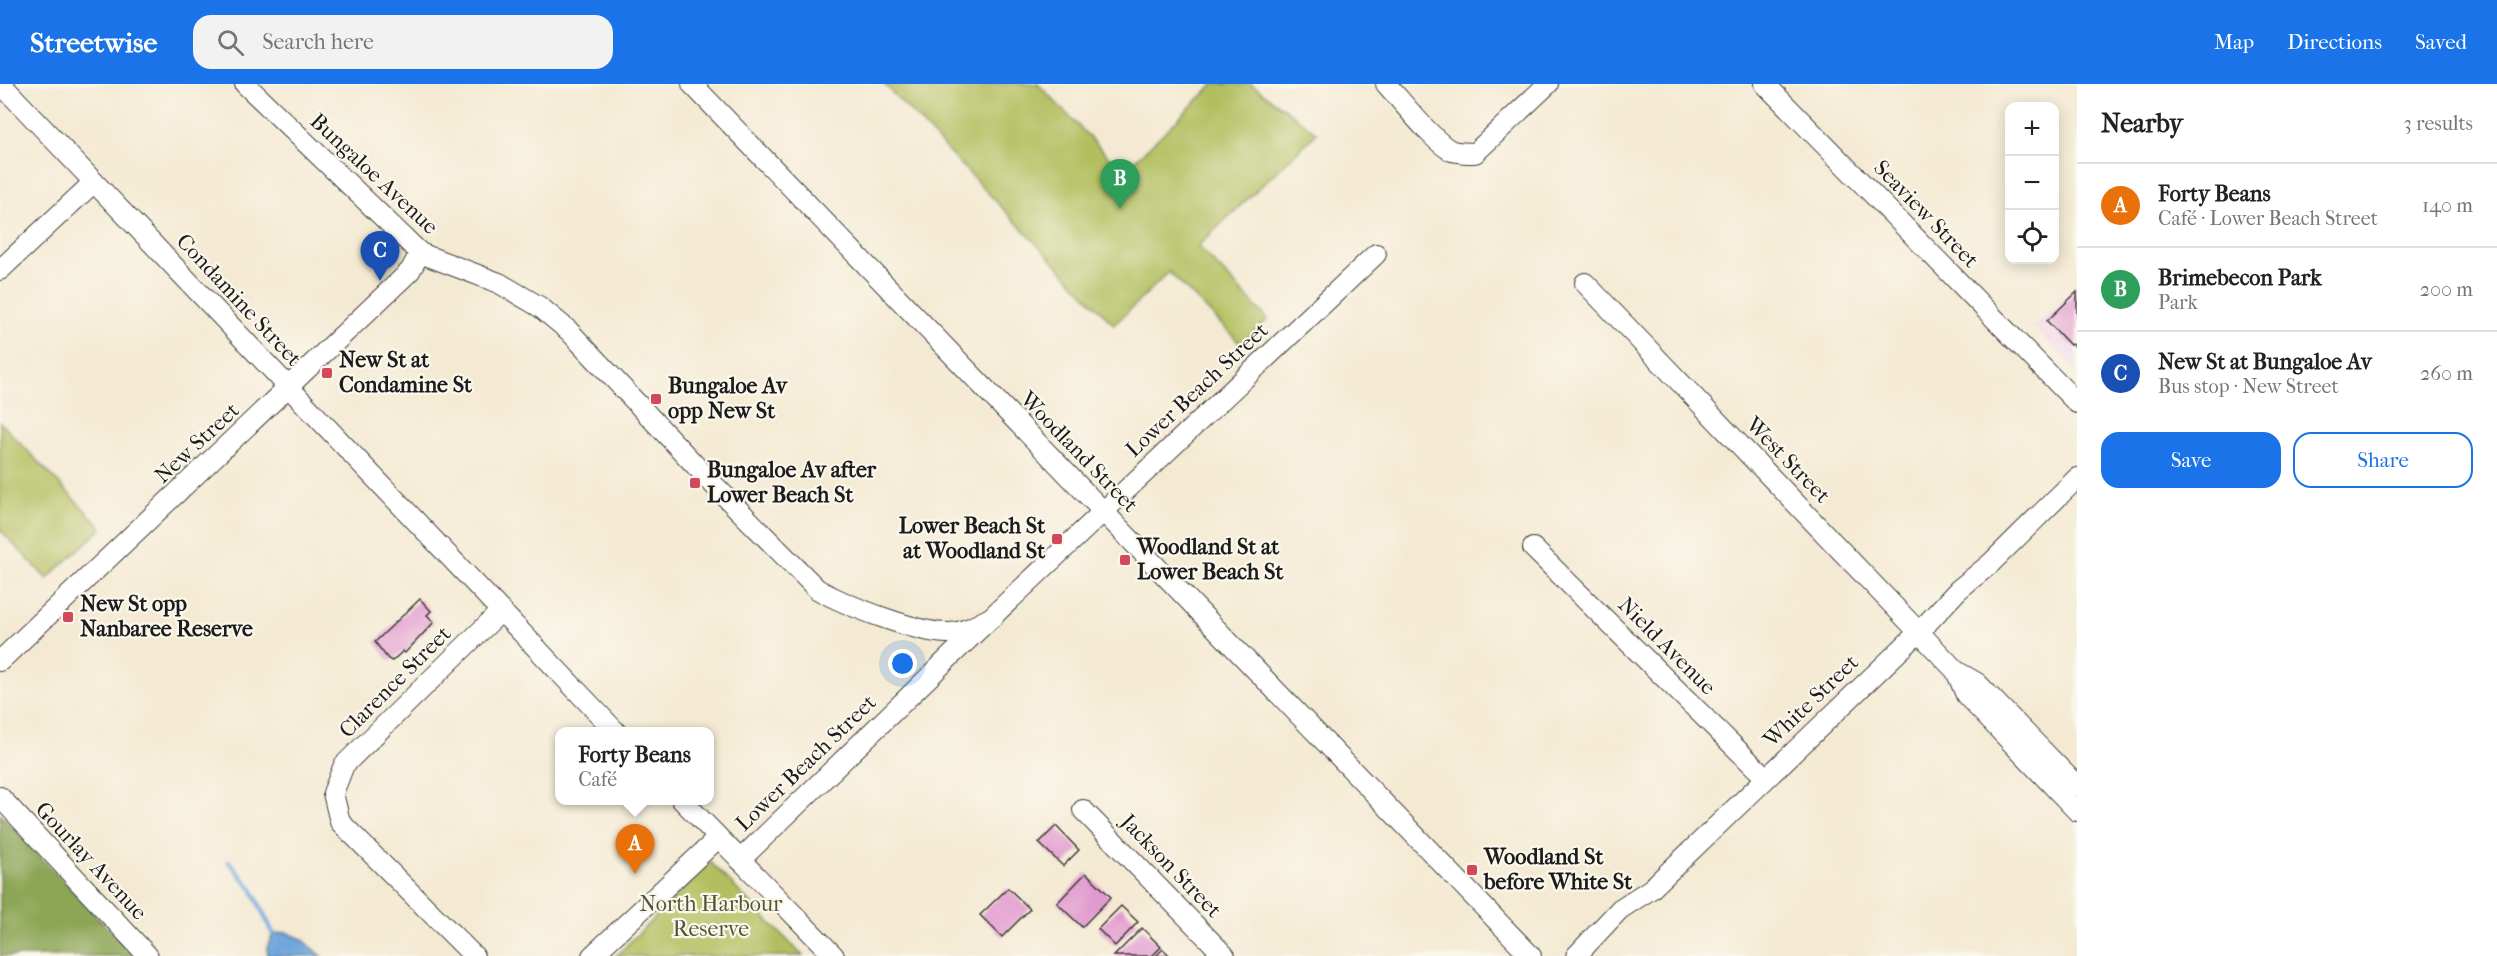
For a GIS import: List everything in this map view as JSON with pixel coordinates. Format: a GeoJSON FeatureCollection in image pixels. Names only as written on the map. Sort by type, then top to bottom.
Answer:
{"type":"FeatureCollection","features":[{"type":"Feature","properties":{"kind":"street","name":"Condamine Street"},"geometry":{"type":"LineString","coordinates":[[1,84],[611,727]]}},
{"type":"Feature","properties":{"kind":"street","name":"Bungaloe Avenue"},"geometry":{"type":"LineString","coordinates":[[245,84],[420,253],[500,283],[554,318],[817,590],[838,602],[923,630],[963,631],[994,616]]}},
{"type":"Feature","properties":{"kind":"street","name":"Woodland Street"},"geometry":{"type":"LineString","coordinates":[[692,84],[1532,956]]}},
{"type":"Feature","properties":{"kind":"street"},"geometry":{"type":"LineString","coordinates":[[1386,84],[1431,134],[1449,150],[1463,153],[1475,153],[1548,84]]}},
{"type":"Feature","properties":{"kind":"street","name":"Seaview Street"},"geometry":{"type":"LineString","coordinates":[[1765,84],[2077,404]]}},
{"type":"Feature","properties":{"kind":"street"},"geometry":{"type":"LineString","coordinates":[[0,270],[94,182]]}},
{"type":"Feature","properties":{"kind":"street","name":"New Street"},"geometry":{"type":"LineString","coordinates":[[0,661],[289,389],[410,271],[420,253]]}},
{"type":"Feature","properties":{"kind":"street","name":"Lower Beach Street"},"geometry":{"type":"LineString","coordinates":[[740,860],[1376,254]]}},
{"type":"Feature","properties":{"kind":"street","name":"West Street"},"geometry":{"type":"LineString","coordinates":[[1586,282],[1956,670],[1977,683],[2077,786]]}},
{"type":"Feature","properties":{"kind":"street","name":"White Street"},"geometry":{"type":"LineString","coordinates":[[1576,956],[1620,909],[1651,890],[2077,478]]}},
{"type":"Feature","properties":{"kind":"street","name":"Nield Avenue"},"geometry":{"type":"LineString","coordinates":[[1533,548],[1766,778]]}},
{"type":"Feature","properties":{"kind":"street","name":"Clarence Street"},"geometry":{"type":"LineString","coordinates":[[474,956],[340,822],[333,793],[344,765],[500,612]]}},
{"type":"Feature","properties":{"kind":"street","name":"West Street"},"geometry":{"type":"LineString","coordinates":[[1956,670],[1966,695],[2077,811]]}},
{"type":"Feature","properties":{"kind":"street","name":"Gourlay Avenue"},"geometry":{"type":"LineString","coordinates":[[0,798],[148,956]]}},
{"type":"Feature","properties":{"kind":"street"},"geometry":{"type":"LineString","coordinates":[[686,805],[834,956]]}},
{"type":"Feature","properties":{"kind":"street","name":"Jackson Street"},"geometry":{"type":"LineString","coordinates":[[1083,810],[1225,956]]}},
{"type":"Feature","properties":{"kind":"street","name":"Lower Beach Street"},"geometry":{"type":"LineString","coordinates":[[592,956],[718,838]]}},
{"type":"Feature","properties":{"kind":"shaded area"},"geometry":{"type":"Polygon","coordinates":[[[2077,286],[2077,371],[2034,327],[2077,286]]]}},
{"type":"Feature","properties":{"kind":"green space"},"geometry":{"type":"Polygon","coordinates":[[[884,84],[1038,84],[1123,172],[1214,84],[1251,84],[1317,133],[1198,246],[1268,319],[1241,344],[1169,272],[1114,325],[884,84]]]}},
{"type":"Feature","properties":{"kind":"green space"},"geometry":{"type":"Polygon","coordinates":[[[0,422],[102,528],[47,579],[0,530],[0,422]]]}},
{"type":"Feature","properties":{"kind":"green space"},"geometry":{"type":"Polygon","coordinates":[[[0,814],[134,956],[0,956],[0,814]]]}},
{"type":"Feature","properties":{"kind":"green space","name":"North Harbour Reserve"},"geometry":{"type":"Polygon","coordinates":[[[710,862],[803,956],[616,956],[710,862]]]}},
{"type":"Feature","properties":{"kind":"water"},"geometry":{"type":"Polygon","coordinates":[[[286,932],[302,939],[322,956],[268,956],[267,947],[273,934],[286,932]]]}},
{"type":"Feature","properties":{"kind":"building"},"geometry":{"type":"Polygon","coordinates":[[[2077,292],[2077,348],[2070,345],[2047,321],[2077,292]]]}},
{"type":"Feature","properties":{"kind":"building"},"geometry":{"type":"Polygon","coordinates":[[[420,599],[431,611],[427,615],[434,622],[405,653],[403,651],[392,661],[375,642],[420,599]]]}},
{"type":"Feature","properties":{"kind":"building"},"geometry":{"type":"Polygon","coordinates":[[[1056,826],[1079,850],[1063,866],[1039,843],[1056,826]]]}},
{"type":"Feature","properties":{"kind":"building"},"geometry":{"type":"Polygon","coordinates":[[[1086,873],[1111,897],[1082,927],[1057,903],[1086,873]]]}},
{"type":"Feature","properties":{"kind":"building"},"geometry":{"type":"Polygon","coordinates":[[[1008,888],[1030,909],[1002,937],[980,915],[1008,888]]]}},
{"type":"Feature","properties":{"kind":"building"},"geometry":{"type":"Polygon","coordinates":[[[1121,906],[1138,922],[1115,946],[1098,929],[1121,906]]]}},
{"type":"Feature","properties":{"kind":"building"},"geometry":{"type":"Polygon","coordinates":[[[1142,928],[1161,947],[1152,956],[1114,956],[1142,928]]]}},
{"type":"Feature","properties":{"kind":"building"},"geometry":{"type":"Polygon","coordinates":[[[1163,949],[1170,956],[1156,956],[1163,949]]]}},
{"type":"Feature","properties":{"kind":"waterway"},"geometry":{"type":"LineString","coordinates":[[229,862],[252,889],[273,934]]}},
{"type":"Feature","properties":{"kind":"place","name":"Brimebecon Park"},"geometry":{"type":"Point","coordinates":[1120,209]}},
{"type":"Feature","properties":{"kind":"place","name":"New St at Bungaloe Av"},"geometry":{"type":"Point","coordinates":[380,281]}},
{"type":"Feature","properties":{"kind":"place","name":"New St at Condamine St"},"geometry":{"type":"Point","coordinates":[327,373]}},
{"type":"Feature","properties":{"kind":"place","name":"Bungaloe Av opp New St"},"geometry":{"type":"Point","coordinates":[656,399]}},
{"type":"Feature","properties":{"kind":"place","name":"Bungaloe Av after Lower Beach St"},"geometry":{"type":"Point","coordinates":[695,483]}},
{"type":"Feature","properties":{"kind":"place","name":"Lower Beach St at Woodland St"},"geometry":{"type":"Point","coordinates":[1057,539]}},
{"type":"Feature","properties":{"kind":"place","name":"Woodland St at Lower Beach St"},"geometry":{"type":"Point","coordinates":[1125,560]}},
{"type":"Feature","properties":{"kind":"place","name":"New St opp Nanbaree Reserve"},"geometry":{"type":"Point","coordinates":[68,617]}},
{"type":"Feature","properties":{"kind":"place","name":"Woodland St before White St"},"geometry":{"type":"Point","coordinates":[1472,870]}},
{"type":"Feature","properties":{"kind":"place","name":"Forty Beans"},"geometry":{"type":"Point","coordinates":[635,874]}}]}
